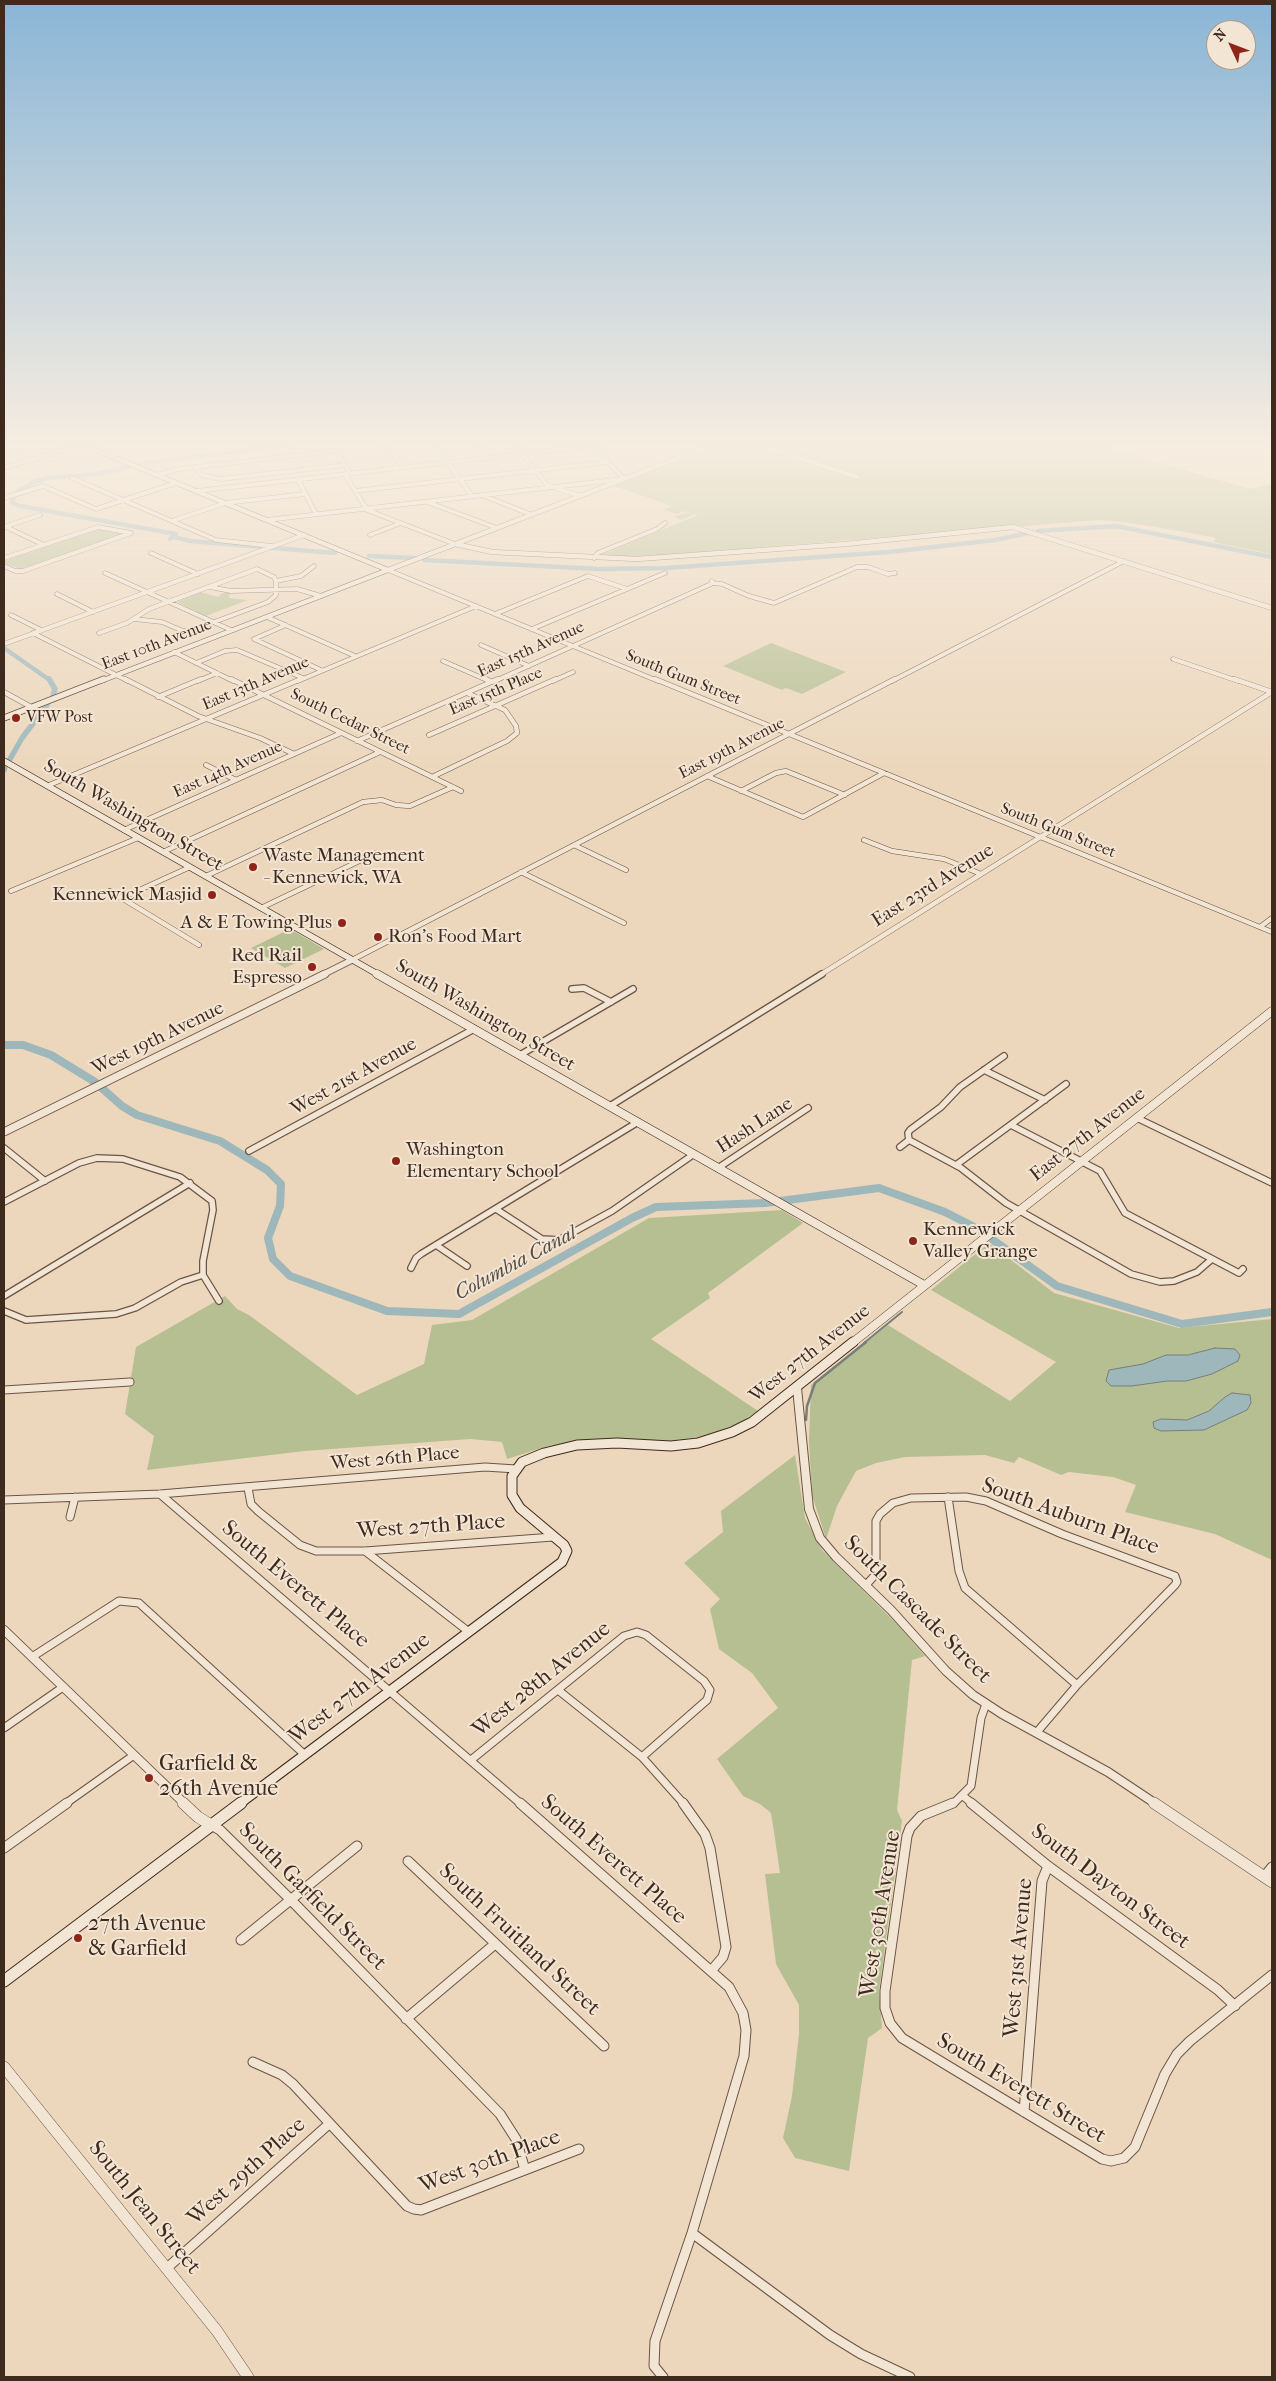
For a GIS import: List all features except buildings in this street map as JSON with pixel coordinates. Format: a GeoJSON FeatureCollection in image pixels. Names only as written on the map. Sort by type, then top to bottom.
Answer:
{"type":"FeatureCollection","features":[{"type":"Feature","properties":{"kind":"main road","name":"South Gum Street"},"geometry":{"type":"LineString","coordinates":[[355,556],[388,570]]}},
{"type":"Feature","properties":{"kind":"main road","name":"East 10th Avenue"},"geometry":{"type":"LineString","coordinates":[[4,718],[388,570]]}},
{"type":"Feature","properties":{"kind":"main road","name":"South Washington Street"},"geometry":{"type":"LineString","coordinates":[[4,761],[924,1285]]}},
{"type":"Feature","properties":{"kind":"main road","name":"East 27th Avenue"},"geometry":{"type":"LineString","coordinates":[[924,1285],[1271,1013]]}},
{"type":"Feature","properties":{"kind":"main road","name":"West 27th Avenue"},"geometry":{"type":"LineString","coordinates":[[516,1469],[522,1462],[536,1456],[577,1446],[617,1443],[671,1446],[712,1440],[752,1422],[924,1285]]}},
{"type":"Feature","properties":{"kind":"main road"},"geometry":{"type":"LineString","coordinates":[[516,1469],[511,1483],[512,1495],[516,1502],[555,1536]]}},
{"type":"Feature","properties":{"kind":"main road","name":"West 27th Avenue"},"geometry":{"type":"LineString","coordinates":[[4,1981],[558,1566],[565,1558],[567,1551],[555,1536]]}},
{"type":"Feature","properties":{"kind":"street"},"geometry":{"type":"LineString","coordinates":[[4,566],[19,571],[63,556]]}},
{"type":"Feature","properties":{"kind":"street"},"geometry":{"type":"LineString","coordinates":[[158,556],[198,574]]}},
{"type":"Feature","properties":{"kind":"street"},"geometry":{"type":"LineString","coordinates":[[4,644],[246,556]]}},
{"type":"Feature","properties":{"kind":"street","name":"East 10th Avenue"},"geometry":{"type":"LineString","coordinates":[[388,570],[424,556]]}},
{"type":"Feature","properties":{"kind":"street"},"geometry":{"type":"LineString","coordinates":[[562,556],[651,558],[676,556]]}},
{"type":"Feature","properties":{"kind":"street"},"geometry":{"type":"LineString","coordinates":[[1109,556],[1272,608]]}},
{"type":"Feature","properties":{"kind":"street","name":"East 19th Avenue"},"geometry":{"type":"LineString","coordinates":[[352,960],[1124,561]]}},
{"type":"Feature","properties":{"kind":"street"},"geometry":{"type":"LineString","coordinates":[[276,581],[301,576],[314,566]]}},
{"type":"Feature","properties":{"kind":"street","name":"East 15th Avenue"},"geometry":{"type":"LineString","coordinates":[[357,741],[529,666],[712,582],[774,603],[857,567],[868,567],[888,574],[895,573]]}},
{"type":"Feature","properties":{"kind":"street"},"geometry":{"type":"LineString","coordinates":[[99,633],[134,619],[142,612],[257,569],[274,577],[276,581],[275,596],[268,602],[188,632],[162,622],[134,619]]}},
{"type":"Feature","properties":{"kind":"street","name":"South Gum Street"},"geometry":{"type":"LineString","coordinates":[[388,570],[1272,932]]}},
{"type":"Feature","properties":{"kind":"street"},"geometry":{"type":"LineString","coordinates":[[105,573],[231,630]]}},
{"type":"Feature","properties":{"kind":"street"},"geometry":{"type":"LineString","coordinates":[[532,629],[666,573]]}},
{"type":"Feature","properties":{"kind":"street"},"geometry":{"type":"LineString","coordinates":[[495,614],[591,576],[627,589]]}},
{"type":"Feature","properties":{"kind":"street"},"geometry":{"type":"LineString","coordinates":[[210,587],[231,592],[276,589],[302,590],[321,596]]}},
{"type":"Feature","properties":{"kind":"street"},"geometry":{"type":"LineString","coordinates":[[58,594],[93,612]]}},
{"type":"Feature","properties":{"kind":"street","name":"East 13th Avenue"},"geometry":{"type":"LineString","coordinates":[[47,786],[476,606]]}},
{"type":"Feature","properties":{"kind":"street"},"geometry":{"type":"LineString","coordinates":[[11,615],[41,630]]}},
{"type":"Feature","properties":{"kind":"street"},"geometry":{"type":"LineString","coordinates":[[267,617],[355,656]]}},
{"type":"Feature","properties":{"kind":"street"},"geometry":{"type":"LineString","coordinates":[[286,626],[254,639],[321,670]]}},
{"type":"Feature","properties":{"kind":"street"},"geometry":{"type":"LineString","coordinates":[[109,630],[117,634]]}},
{"type":"Feature","properties":{"kind":"street"},"geometry":{"type":"LineString","coordinates":[[34,633],[204,719],[260,738],[294,754]]}},
{"type":"Feature","properties":{"kind":"street"},"geometry":{"type":"LineString","coordinates":[[481,645],[529,666]]}},
{"type":"Feature","properties":{"kind":"street"},"geometry":{"type":"LineString","coordinates":[[196,663],[234,650],[303,678]]}},
{"type":"Feature","properties":{"kind":"street","name":"South Cedar Street"},"geometry":{"type":"LineString","coordinates":[[174,652],[460,791]]}},
{"type":"Feature","properties":{"kind":"street"},"geometry":{"type":"LineString","coordinates":[[1173,659],[1272,692]]}},
{"type":"Feature","properties":{"kind":"street"},"geometry":{"type":"LineString","coordinates":[[444,661],[492,682]]}},
{"type":"Feature","properties":{"kind":"street","name":"East 15th Place"},"geometry":{"type":"LineString","coordinates":[[429,735],[573,672]]}},
{"type":"Feature","properties":{"kind":"street"},"geometry":{"type":"LineString","coordinates":[[158,696],[217,673]]}},
{"type":"Feature","properties":{"kind":"street"},"geometry":{"type":"LineString","coordinates":[[4,692],[31,707]]}},
{"type":"Feature","properties":{"kind":"street","name":"East 23rd Avenue"},"geometry":{"type":"LineString","coordinates":[[610,1106],[1272,692]]}},
{"type":"Feature","properties":{"kind":"street"},"geometry":{"type":"LineString","coordinates":[[432,777],[511,739],[518,731],[507,712],[467,693]]}},
{"type":"Feature","properties":{"kind":"street","name":"East 14th Avenue"},"geometry":{"type":"LineString","coordinates":[[124,830],[341,733]]}},
{"type":"Feature","properties":{"kind":"street"},"geometry":{"type":"LineString","coordinates":[[163,852],[380,752]]}},
{"type":"Feature","properties":{"kind":"street"},"geometry":{"type":"LineString","coordinates":[[206,765],[236,780]]}},
{"type":"Feature","properties":{"kind":"street"},"geometry":{"type":"LineString","coordinates":[[741,791],[782,770],[845,795]]}},
{"type":"Feature","properties":{"kind":"street"},"geometry":{"type":"LineString","coordinates":[[707,776],[795,816],[803,817],[884,774]]}},
{"type":"Feature","properties":{"kind":"street"},"geometry":{"type":"LineString","coordinates":[[206,876],[363,802],[382,800],[406,807],[419,804],[453,787]]}},
{"type":"Feature","properties":{"kind":"street"},"geometry":{"type":"LineString","coordinates":[[11,891],[138,838]]}},
{"type":"Feature","properties":{"kind":"street"},"geometry":{"type":"LineString","coordinates":[[864,840],[892,851],[944,859],[981,874]]}},
{"type":"Feature","properties":{"kind":"street"},"geometry":{"type":"LineString","coordinates":[[574,845],[626,870]]}},
{"type":"Feature","properties":{"kind":"street"},"geometry":{"type":"LineString","coordinates":[[261,908],[376,853]]}},
{"type":"Feature","properties":{"kind":"street"},"geometry":{"type":"LineString","coordinates":[[122,898],[190,867]]}},
{"type":"Feature","properties":{"kind":"street"},"geometry":{"type":"LineString","coordinates":[[521,872],[624,923]]}},
{"type":"Feature","properties":{"kind":"street"},"geometry":{"type":"LineString","coordinates":[[110,891],[199,945]]}},
{"type":"Feature","properties":{"kind":"street"},"geometry":{"type":"LineString","coordinates":[[1260,927],[1272,918]]}},
{"type":"Feature","properties":{"kind":"street","name":"West 19th Avenue"},"geometry":{"type":"LineString","coordinates":[[4,1132],[352,960]]}},
{"type":"Feature","properties":{"kind":"street"},"geometry":{"type":"LineString","coordinates":[[572,989],[584,988],[611,1002]]}},
{"type":"Feature","properties":{"kind":"street"},"geometry":{"type":"LineString","coordinates":[[520,1055],[633,989]]}},
{"type":"Feature","properties":{"kind":"street","name":"West 21st Avenue"},"geometry":{"type":"LineString","coordinates":[[249,1151],[474,1029]]}},
{"type":"Feature","properties":{"kind":"street"},"geometry":{"type":"LineString","coordinates":[[900,1148],[909,1139],[910,1130],[941,1107],[955,1092],[1004,1056]]}},
{"type":"Feature","properties":{"kind":"street"},"geometry":{"type":"LineString","coordinates":[[984,1070],[1045,1100]]}},
{"type":"Feature","properties":{"kind":"street"},"geometry":{"type":"LineString","coordinates":[[956,1165],[1066,1084]]}},
{"type":"Feature","properties":{"kind":"street","name":"Hash Lane"},"geometry":{"type":"LineString","coordinates":[[718,1168],[776,1132],[808,1108]]}},
{"type":"Feature","properties":{"kind":"street"},"geometry":{"type":"LineString","coordinates":[[1137,1118],[1272,1184]]}},
{"type":"Feature","properties":{"kind":"street"},"geometry":{"type":"LineString","coordinates":[[411,1268],[416,1258],[436,1245],[638,1122]]}},
{"type":"Feature","properties":{"kind":"street"},"geometry":{"type":"LineString","coordinates":[[1011,1124],[1082,1160],[1105,1177],[1120,1208],[1126,1213],[1240,1273],[1244,1269]]}},
{"type":"Feature","properties":{"kind":"street"},"geometry":{"type":"LineString","coordinates":[[909,1139],[956,1165],[1006,1203],[1131,1274],[1160,1282],[1186,1278],[1197,1272],[1212,1259]]}},
{"type":"Feature","properties":{"kind":"street"},"geometry":{"type":"LineString","coordinates":[[4,1148],[45,1181]]}},
{"type":"Feature","properties":{"kind":"street"},"geometry":{"type":"LineString","coordinates":[[496,1209],[542,1239],[552,1241],[570,1235],[612,1211],[656,1178],[694,1154]]}},
{"type":"Feature","properties":{"kind":"street"},"geometry":{"type":"LineString","coordinates":[[4,1202],[79,1163],[105,1157],[123,1159],[174,1174],[208,1196],[213,1205],[203,1262],[203,1276],[210,1290],[219,1301]]}},
{"type":"Feature","properties":{"kind":"street"},"geometry":{"type":"LineString","coordinates":[[4,1296],[190,1183]]}},
{"type":"Feature","properties":{"kind":"street"},"geometry":{"type":"LineString","coordinates":[[436,1245],[467,1266]]}},
{"type":"Feature","properties":{"kind":"street"},"geometry":{"type":"LineString","coordinates":[[4,1311],[26,1320],[116,1314],[135,1308],[181,1282],[203,1276]]}},
{"type":"Feature","properties":{"kind":"street"},"geometry":{"type":"LineString","coordinates":[[4,1390],[130,1382]]}},
{"type":"Feature","properties":{"kind":"street","name":"South Cascade Street"},"geometry":{"type":"LineString","coordinates":[[797,1388],[805,1484],[810,1517],[827,1548],[891,1610],[946,1671],[986,1704],[1108,1772],[1268,1880]]}},
{"type":"Feature","properties":{"kind":"street","name":"West 26th Place"},"geometry":{"type":"LineString","coordinates":[[4,1500],[160,1494],[248,1488],[486,1467],[516,1469]]}},
{"type":"Feature","properties":{"kind":"street","name":"West 27th Place"},"geometry":{"type":"LineString","coordinates":[[248,1488],[251,1504],[300,1545],[309,1549],[328,1552],[555,1536]]}},
{"type":"Feature","properties":{"kind":"street","name":"South Everett Place"},"geometry":{"type":"LineString","coordinates":[[160,1494],[471,1760],[729,1987],[743,2013],[746,2044],[692,2233],[655,2341],[654,2366],[664,2377]]}},
{"type":"Feature","properties":{"kind":"street"},"geometry":{"type":"LineString","coordinates":[[70,1517],[76,1497]]}},
{"type":"Feature","properties":{"kind":"street","name":"South Auburn Place"},"geometry":{"type":"LineString","coordinates":[[948,1498],[966,1497],[986,1501],[1062,1534],[1170,1573],[1176,1579],[1175,1585],[1077,1685]]}},
{"type":"Feature","properties":{"kind":"street"},"geometry":{"type":"LineString","coordinates":[[866,1585],[876,1574],[874,1530],[880,1514],[893,1503],[902,1500],[948,1498],[959,1571],[966,1588],[1077,1685],[1037,1732]]}},
{"type":"Feature","properties":{"kind":"street"},"geometry":{"type":"LineString","coordinates":[[365,1550],[470,1632]]}},
{"type":"Feature","properties":{"kind":"street"},"geometry":{"type":"LineString","coordinates":[[32,1657],[110,1606],[126,1600],[139,1603],[305,1755]]}},
{"type":"Feature","properties":{"kind":"street","name":"South Garfield Street"},"geometry":{"type":"LineString","coordinates":[[4,1630],[198,1817],[220,1830],[500,2114],[516,2139],[525,2170]]}},
{"type":"Feature","properties":{"kind":"street","name":"West 28th Avenue"},"geometry":{"type":"LineString","coordinates":[[471,1760],[624,1636],[637,1632],[646,1635],[704,1681],[710,1690],[707,1700],[642,1757]]}},
{"type":"Feature","properties":{"kind":"street"},"geometry":{"type":"LineString","coordinates":[[4,1728],[63,1686]]}},
{"type":"Feature","properties":{"kind":"street"},"geometry":{"type":"LineString","coordinates":[[558,1690],[642,1757],[676,1793],[705,1834],[710,1848],[726,1946],[722,1957],[711,1971]]}},
{"type":"Feature","properties":{"kind":"street"},"geometry":{"type":"LineString","coordinates":[[963,1796],[971,1786],[986,1704]]}},
{"type":"Feature","properties":{"kind":"street"},"geometry":{"type":"LineString","coordinates":[[4,1848],[134,1755]]}},
{"type":"Feature","properties":{"kind":"street","name":"South Dayton Street"},"geometry":{"type":"LineString","coordinates":[[963,1796],[1048,1866],[1218,1990],[1235,2006]]}},
{"type":"Feature","properties":{"kind":"street","name":"West 30th Avenue"},"geometry":{"type":"LineString","coordinates":[[902,2038],[890,2023],[885,2008],[885,1991],[907,1836],[910,1828],[921,1816],[963,1796]]}},
{"type":"Feature","properties":{"kind":"street"},"geometry":{"type":"LineString","coordinates":[[241,1940],[357,1846]]}},
{"type":"Feature","properties":{"kind":"street","name":"South Fruitland Street"},"geometry":{"type":"LineString","coordinates":[[408,1861],[604,2046]]}},
{"type":"Feature","properties":{"kind":"street","name":"West 31st Avenue"},"geometry":{"type":"LineString","coordinates":[[1024,2112],[1042,1881],[1048,1866]]}},
{"type":"Feature","properties":{"kind":"street"},"geometry":{"type":"LineString","coordinates":[[1268,1880],[1272,1867]]}},
{"type":"Feature","properties":{"kind":"street"},"geometry":{"type":"LineString","coordinates":[[406,2019],[496,1944]]}},
{"type":"Feature","properties":{"kind":"street"},"geometry":{"type":"LineString","coordinates":[[1235,2006],[1272,1975]]}},
{"type":"Feature","properties":{"kind":"street","name":"South Everett Street"},"geometry":{"type":"LineString","coordinates":[[902,2038],[1102,2159],[1111,2161],[1124,2158],[1135,2147],[1165,2074],[1177,2054],[1190,2041],[1235,2006]]}},
{"type":"Feature","properties":{"kind":"street"},"geometry":{"type":"LineString","coordinates":[[253,2062],[288,2079],[330,2124]]}},
{"type":"Feature","properties":{"kind":"street","name":"South Jean Street"},"geometry":{"type":"LineString","coordinates":[[4,2067],[229,2346],[248,2377]]}},
{"type":"Feature","properties":{"kind":"street","name":"West 30th Place"},"geometry":{"type":"LineString","coordinates":[[330,2124],[407,2206],[421,2210],[579,2150]]}},
{"type":"Feature","properties":{"kind":"street","name":"West 29th Place"},"geometry":{"type":"LineString","coordinates":[[167,2268],[330,2124]]}},
{"type":"Feature","properties":{"kind":"street"},"geometry":{"type":"LineString","coordinates":[[692,2233],[830,2335],[861,2354],[910,2377]]}},
{"type":"Feature","properties":{"kind":"green space"},"geometry":{"type":"Polygon","coordinates":[[[18,556],[62,556],[22,570],[4,563],[4,561],[18,556]]]}},
{"type":"Feature","properties":{"kind":"green space"},"geometry":{"type":"Polygon","coordinates":[[[612,556],[648,556],[615,557],[612,556]]]}},
{"type":"Feature","properties":{"kind":"green space"},"geometry":{"type":"Polygon","coordinates":[[[200,592],[218,597],[222,593],[230,593],[229,598],[248,600],[206,616],[177,602],[200,592]]]}},
{"type":"Feature","properties":{"kind":"green space"},"geometry":{"type":"Polygon","coordinates":[[[771,643],[846,672],[802,694],[786,688],[782,690],[723,666],[771,643]]]}},
{"type":"Feature","properties":{"kind":"green space"},"geometry":{"type":"Polygon","coordinates":[[[290,929],[324,949],[285,968],[251,948],[290,929]]]}},
{"type":"Feature","properties":{"kind":"green space"},"geometry":{"type":"Polygon","coordinates":[[[782,1210],[803,1223],[708,1293],[710,1298],[651,1339],[758,1411],[739,1423],[706,1436],[669,1441],[592,1439],[548,1446],[507,1459],[502,1442],[471,1439],[304,1451],[147,1470],[154,1436],[125,1414],[136,1347],[225,1296],[237,1309],[249,1315],[357,1395],[424,1364],[432,1325],[472,1320],[649,1218],[782,1210]]]}},
{"type":"Feature","properties":{"kind":"green space"},"geometry":{"type":"Polygon","coordinates":[[[989,1243],[1054,1293],[1179,1328],[1272,1319],[1272,1560],[1215,1534],[1125,1512],[1136,1485],[1113,1477],[1069,1472],[1061,1475],[1019,1457],[1014,1463],[985,1455],[905,1457],[876,1463],[856,1471],[837,1506],[826,1539],[812,1495],[809,1442],[811,1385],[888,1325],[1010,1401],[1056,1362],[931,1290],[989,1243]]]}},
{"type":"Feature","properties":{"kind":"green space"},"geometry":{"type":"Polygon","coordinates":[[[795,1455],[805,1518],[822,1550],[896,1623],[925,1656],[912,1660],[897,1810],[902,1821],[879,1991],[882,2028],[868,2038],[849,2171],[795,2158],[783,2138],[792,2096],[799,2034],[799,2005],[776,1964],[765,1874],[780,1873],[771,1813],[760,1804],[743,1796],[717,1759],[778,1708],[752,1673],[719,1649],[710,1609],[720,1599],[684,1563],[723,1532],[721,1511],[795,1455]]]}},
{"type":"Feature","properties":{"kind":"water"},"geometry":{"type":"Polygon","coordinates":[[[1215,1348],[1235,1349],[1240,1355],[1238,1361],[1212,1374],[1186,1381],[1111,1386],[1106,1381],[1109,1370],[1143,1364],[1166,1355],[1188,1355],[1215,1348]]]}},
{"type":"Feature","properties":{"kind":"water"},"geometry":{"type":"Polygon","coordinates":[[[1232,1393],[1250,1395],[1251,1403],[1247,1410],[1204,1430],[1161,1431],[1154,1428],[1153,1422],[1161,1419],[1187,1420],[1209,1411],[1232,1393]]]}},
{"type":"Feature","properties":{"kind":"waterway"},"geometry":{"type":"LineString","coordinates":[[372,556],[414,558]]}},
{"type":"Feature","properties":{"kind":"waterway"},"geometry":{"type":"LineString","coordinates":[[424,560],[600,569],[666,568],[832,556]]}},
{"type":"Feature","properties":{"kind":"waterway"},"geometry":{"type":"LineString","coordinates":[[1268,556],[1272,557]]}},
{"type":"Feature","properties":{"kind":"waterway","name":"Columbia Canal"},"geometry":{"type":"LineString","coordinates":[[4,648],[50,680]]}},
{"type":"Feature","properties":{"kind":"waterway","name":"Columbia Canal"},"geometry":{"type":"LineString","coordinates":[[50,680],[55,689],[53,696]]}},
{"type":"Feature","properties":{"kind":"waterway","name":"Columbia Canal"},"geometry":{"type":"LineString","coordinates":[[10,759],[22,738],[47,705]]}},
{"type":"Feature","properties":{"kind":"waterway","name":"Columbia Canal"},"geometry":{"type":"LineString","coordinates":[[4,1045],[23,1045],[51,1055],[95,1082],[122,1106],[137,1115],[220,1141],[267,1170],[281,1184],[280,1206],[268,1238],[273,1259],[290,1276],[387,1311],[459,1314],[632,1218],[656,1207],[765,1203],[879,1188],[945,1212],[982,1231]]}},
{"type":"Feature","properties":{"kind":"waterway","name":"Columbia Canal"},"geometry":{"type":"LineString","coordinates":[[993,1240],[1057,1286],[1182,1324],[1272,1312]]}},
{"type":"Feature","properties":{"kind":"waterway"},"geometry":{"type":"LineString","coordinates":[[864,1343],[902,1312]]}},
{"type":"Feature","properties":{"kind":"waterway"},"geometry":{"type":"LineString","coordinates":[[806,1420],[807,1406],[815,1383],[866,1342]]}},
{"type":"Feature","properties":{"kind":"place","name":"VFW Post"},"geometry":{"type":"Point","coordinates":[16,718]}},
{"type":"Feature","properties":{"kind":"place","name":"Waste Management - Kennewick, WA"},"geometry":{"type":"Point","coordinates":[253,867]}},
{"type":"Feature","properties":{"kind":"place","name":"Kennewick Masjid"},"geometry":{"type":"Point","coordinates":[212,895]}},
{"type":"Feature","properties":{"kind":"place","name":"A & E Towing Plus"},"geometry":{"type":"Point","coordinates":[342,923]}},
{"type":"Feature","properties":{"kind":"place","name":"Ron's Food Mart"},"geometry":{"type":"Point","coordinates":[378,937]}},
{"type":"Feature","properties":{"kind":"place","name":"Red Rail Espresso"},"geometry":{"type":"Point","coordinates":[312,967]}},
{"type":"Feature","properties":{"kind":"place","name":"Washington Elementary School"},"geometry":{"type":"Point","coordinates":[396,1161]}},
{"type":"Feature","properties":{"kind":"place","name":"Kennewick Valley Grange"},"geometry":{"type":"Point","coordinates":[913,1241]}},
{"type":"Feature","properties":{"kind":"place","name":"Garfield & 26th Avenue"},"geometry":{"type":"Point","coordinates":[149,1778]}},
{"type":"Feature","properties":{"kind":"place","name":"27th Avenue & Garfield"},"geometry":{"type":"Point","coordinates":[78,1938]}}]}
